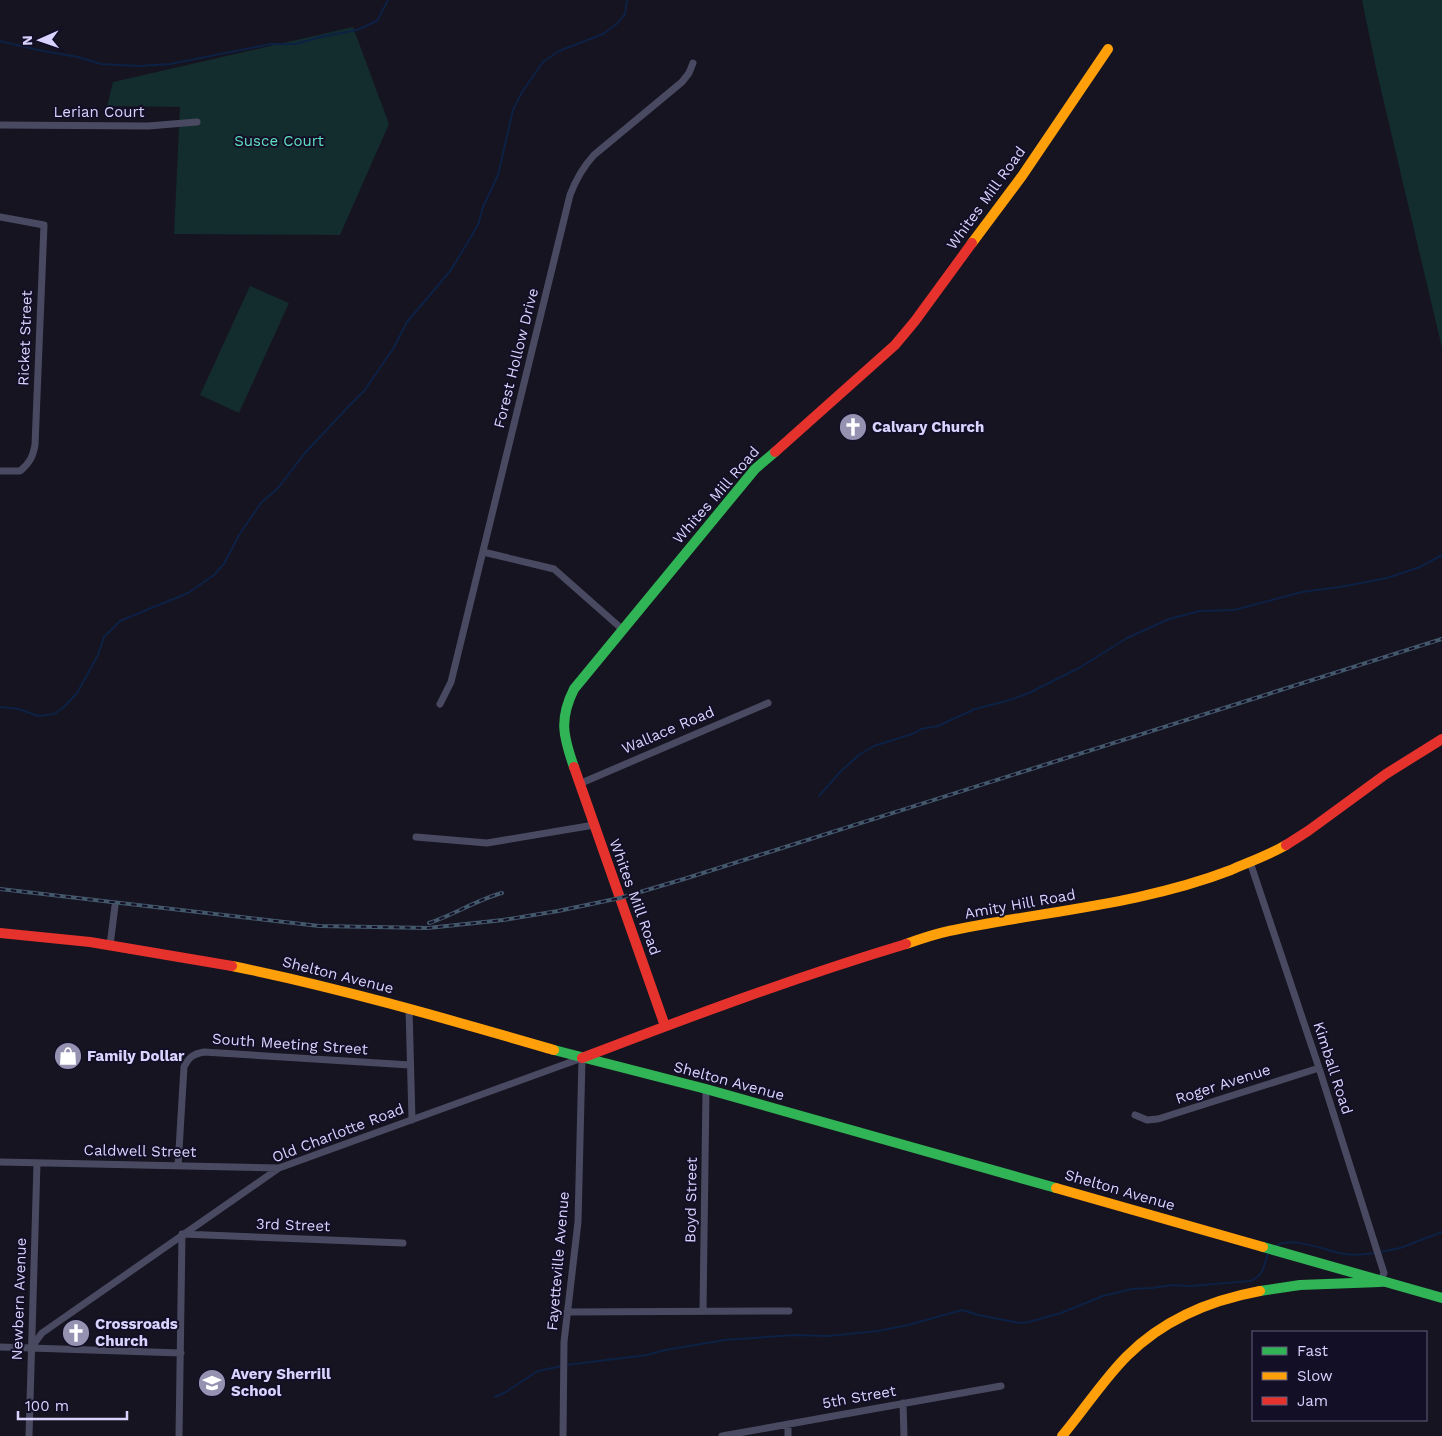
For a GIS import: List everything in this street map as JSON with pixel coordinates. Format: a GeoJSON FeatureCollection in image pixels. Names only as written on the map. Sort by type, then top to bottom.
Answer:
{"type":"FeatureCollection","features":[{"type":"Feature","properties":{"kind":"street","name":"Whites Mill Road"},"geometry":{"type":"LineString","coordinates":[[665,1026],[564,741],[562,724],[565,706],[574,689],[622,629],[755,469],[873,366],[905,333],[934,297],[1022,176],[1108,49]]}},
{"type":"Feature","properties":{"kind":"street","name":"Forest Hollow Drive"},"geometry":{"type":"LineString","coordinates":[[440,704],[451,682],[575,180],[594,155],[682,82],[689,73],[693,63]]}},
{"type":"Feature","properties":{"kind":"street","name":"Lerian Court"},"geometry":{"type":"LineString","coordinates":[[0,125],[148,126],[197,122]]}},
{"type":"Feature","properties":{"kind":"street","name":"Ricket Street"},"geometry":{"type":"LineString","coordinates":[[0,217],[44,225],[35,444],[30,461],[25,467],[20,470],[0,471]]}},
{"type":"Feature","properties":{"kind":"street"},"geometry":{"type":"LineString","coordinates":[[483,552],[554,569],[622,629]]}},
{"type":"Feature","properties":{"kind":"street","name":"Wallace Road"},"geometry":{"type":"LineString","coordinates":[[579,784],[768,702]]}},
{"type":"Feature","properties":{"kind":"street","name":"Amity Hill Road"},"geometry":{"type":"LineString","coordinates":[[582,1058],[665,1026],[862,957],[948,931],[1136,898],[1207,879],[1280,848],[1308,831],[1386,774],[1442,739]]}},
{"type":"Feature","properties":{"kind":"street"},"geometry":{"type":"LineString","coordinates":[[416,837],[487,843],[594,825]]}},
{"type":"Feature","properties":{"kind":"street","name":"Kimball Road"},"geometry":{"type":"LineString","coordinates":[[1250,862],[1319,1068],[1384,1273],[1380,1282]]}},
{"type":"Feature","properties":{"kind":"street"},"geometry":{"type":"LineString","coordinates":[[110,945],[115,906]]}},
{"type":"Feature","properties":{"kind":"street","name":"Shelton Avenue"},"geometry":{"type":"LineString","coordinates":[[0,933],[110,945],[204,960],[286,977],[409,1008],[582,1058],[706,1089],[1273,1249],[1380,1282],[1442,1298]]}},
{"type":"Feature","properties":{"kind":"street"},"geometry":{"type":"LineString","coordinates":[[409,1008],[412,1120]]}},
{"type":"Feature","properties":{"kind":"street","name":"South Meeting Street"},"geometry":{"type":"LineString","coordinates":[[178,1166],[184,1067],[188,1059],[195,1053],[410,1065]]}},
{"type":"Feature","properties":{"kind":"street","name":"Old Charlotte Road"},"geometry":{"type":"LineString","coordinates":[[31,1348],[42,1333],[279,1168],[582,1058]]}},
{"type":"Feature","properties":{"kind":"street","name":"Fayetteville Avenue"},"geometry":{"type":"LineString","coordinates":[[563,1436],[566,1312],[578,1222],[582,1058]]}},
{"type":"Feature","properties":{"kind":"street","name":"Roger Avenue"},"geometry":{"type":"LineString","coordinates":[[1135,1115],[1147,1120],[1158,1119],[1319,1068]]}},
{"type":"Feature","properties":{"kind":"street","name":"Boyd Street"},"geometry":{"type":"LineString","coordinates":[[703,1311],[706,1089]]}},
{"type":"Feature","properties":{"kind":"street","name":"Caldwell Street"},"geometry":{"type":"LineString","coordinates":[[0,1162],[279,1168]]}},
{"type":"Feature","properties":{"kind":"street","name":"Newbern Avenue"},"geometry":{"type":"LineString","coordinates":[[29,1436],[36,1163]]}},
{"type":"Feature","properties":{"kind":"street"},"geometry":{"type":"LineString","coordinates":[[179,1436],[182,1234]]}},
{"type":"Feature","properties":{"kind":"street","name":"3rd Street"},"geometry":{"type":"LineString","coordinates":[[182,1234],[403,1243]]}},
{"type":"Feature","properties":{"kind":"street"},"geometry":{"type":"LineString","coordinates":[[1062,1436],[1128,1356],[1160,1328],[1183,1315],[1213,1302],[1301,1285],[1380,1282]]}},
{"type":"Feature","properties":{"kind":"street"},"geometry":{"type":"LineString","coordinates":[[566,1312],[789,1311]]}},
{"type":"Feature","properties":{"kind":"street"},"geometry":{"type":"LineString","coordinates":[[0,1347],[180,1354]]}},
{"type":"Feature","properties":{"kind":"street","name":"5th Street"},"geometry":{"type":"LineString","coordinates":[[722,1436],[1001,1386]]}},
{"type":"Feature","properties":{"kind":"street"},"geometry":{"type":"LineString","coordinates":[[903,1404],[904,1436]]}},
{"type":"Feature","properties":{"kind":"street"},"geometry":{"type":"LineString","coordinates":[[788,1424],[788,1436]]}},
{"type":"Feature","properties":{"kind":"green space"},"geometry":{"type":"Polygon","coordinates":[[[1362,0],[1442,0],[1442,348],[1377,73],[1362,0]]]}},
{"type":"Feature","properties":{"kind":"green space","name":"Susce Court"},"geometry":{"type":"Polygon","coordinates":[[[353,27],[389,124],[340,235],[174,234],[180,107],[107,106],[113,82],[353,27]]]}},
{"type":"Feature","properties":{"kind":"green space"},"geometry":{"type":"Polygon","coordinates":[[[250,286],[289,303],[239,413],[200,395],[250,286]]]}},
{"type":"Feature","properties":{"kind":"waterway"},"geometry":{"type":"LineString","coordinates":[[0,41],[78,57],[101,64],[139,66],[170,64],[271,44],[296,44],[357,30],[377,21],[388,0]]}},
{"type":"Feature","properties":{"kind":"waterway"},"geometry":{"type":"LineString","coordinates":[[0,707],[19,709],[38,716],[54,714],[64,707],[77,693],[98,655],[104,637],[120,621],[188,593],[214,575],[224,564],[239,535],[261,503],[278,488],[304,454],[364,391],[393,349],[407,322],[451,270],[478,225],[483,207],[498,175],[513,110],[522,92],[543,62],[559,51],[603,34],[618,23],[625,14],[627,0]]}},
{"type":"Feature","properties":{"kind":"waterway"},"geometry":{"type":"LineString","coordinates":[[819,796],[840,772],[859,755],[874,746],[915,733],[921,729],[938,726],[975,709],[1029,693],[1079,668],[1127,638],[1169,619],[1200,611],[1234,610],[1302,592],[1387,578],[1420,567],[1442,555]]}},
{"type":"Feature","properties":{"kind":"waterway"},"geometry":{"type":"LineString","coordinates":[[1380,1252],[1400,1248],[1442,1232]]}},
{"type":"Feature","properties":{"kind":"waterway"},"geometry":{"type":"LineString","coordinates":[[1277,1245],[1291,1242],[1299,1243],[1348,1255],[1375,1253]]}},
{"type":"Feature","properties":{"kind":"waterway"},"geometry":{"type":"LineString","coordinates":[[566,1365],[647,1355],[665,1350],[725,1340],[794,1335],[828,1336],[878,1331],[962,1310],[1020,1323],[1029,1322],[1061,1313],[1103,1296],[1132,1289],[1250,1281],[1261,1273],[1268,1254]]}},
{"type":"Feature","properties":{"kind":"waterway"},"geometry":{"type":"LineString","coordinates":[[495,1397],[538,1371],[562,1366]]}},
{"type":"Feature","properties":{"kind":"railway"},"geometry":{"type":"LineString","coordinates":[[0,889],[319,926],[428,928],[503,920],[558,911],[620,898],[684,879],[1442,639]]}},
{"type":"Feature","properties":{"kind":"railway"},"geometry":{"type":"LineString","coordinates":[[429,923],[502,893]]}},
{"type":"Feature","properties":{"kind":"traffic: fast"},"geometry":{"type":"LineString","coordinates":[[574,767],[567,746],[564,728],[566,709],[574,689],[755,469],[775,452]]}},
{"type":"Feature","properties":{"kind":"traffic: fast"},"geometry":{"type":"LineString","coordinates":[[554,1050],[706,1089],[1056,1188]]}},
{"type":"Feature","properties":{"kind":"traffic: fast"},"geometry":{"type":"LineString","coordinates":[[1263,1247],[1442,1298]]}},
{"type":"Feature","properties":{"kind":"traffic: fast"},"geometry":{"type":"LineString","coordinates":[[1260,1291],[1300,1285],[1380,1282]]}},
{"type":"Feature","properties":{"kind":"traffic: slow"},"geometry":{"type":"LineString","coordinates":[[972,243],[1022,176],[1108,49]]}},
{"type":"Feature","properties":{"kind":"traffic: slow"},"geometry":{"type":"LineString","coordinates":[[906,944],[949,931],[1092,906],[1197,882],[1231,870],[1286,845]]}},
{"type":"Feature","properties":{"kind":"traffic: slow"},"geometry":{"type":"LineString","coordinates":[[232,966],[354,994],[554,1050]]}},
{"type":"Feature","properties":{"kind":"traffic: slow"},"geometry":{"type":"LineString","coordinates":[[1056,1188],[1263,1247]]}},
{"type":"Feature","properties":{"kind":"traffic: slow"},"geometry":{"type":"LineString","coordinates":[[1062,1436],[1118,1365],[1141,1343],[1156,1332],[1189,1313],[1206,1306],[1260,1291]]}},
{"type":"Feature","properties":{"kind":"traffic: jam"},"geometry":{"type":"LineString","coordinates":[[775,452],[895,345],[915,321],[972,243]]}},
{"type":"Feature","properties":{"kind":"traffic: jam"},"geometry":{"type":"LineString","coordinates":[[1286,845],[1386,774],[1442,739]]}},
{"type":"Feature","properties":{"kind":"traffic: jam"},"geometry":{"type":"LineString","coordinates":[[574,767],[665,1026]]}},
{"type":"Feature","properties":{"kind":"traffic: jam"},"geometry":{"type":"LineString","coordinates":[[0,933],[90,942],[232,966]]}},
{"type":"Feature","properties":{"kind":"traffic: jam"},"geometry":{"type":"LineString","coordinates":[[582,1058],[743,998],[906,944]]}},
{"type":"Feature","properties":{"kind":"place","name":"Calvary Church"},"geometry":{"type":"Point","coordinates":[853,427]}},
{"type":"Feature","properties":{"kind":"place","name":"Family Dollar"},"geometry":{"type":"Point","coordinates":[68,1056]}},
{"type":"Feature","properties":{"kind":"place","name":"Crossroads Church"},"geometry":{"type":"Point","coordinates":[76,1333]}},
{"type":"Feature","properties":{"kind":"place","name":"Avery Sherrill School"},"geometry":{"type":"Point","coordinates":[212,1383]}}]}
